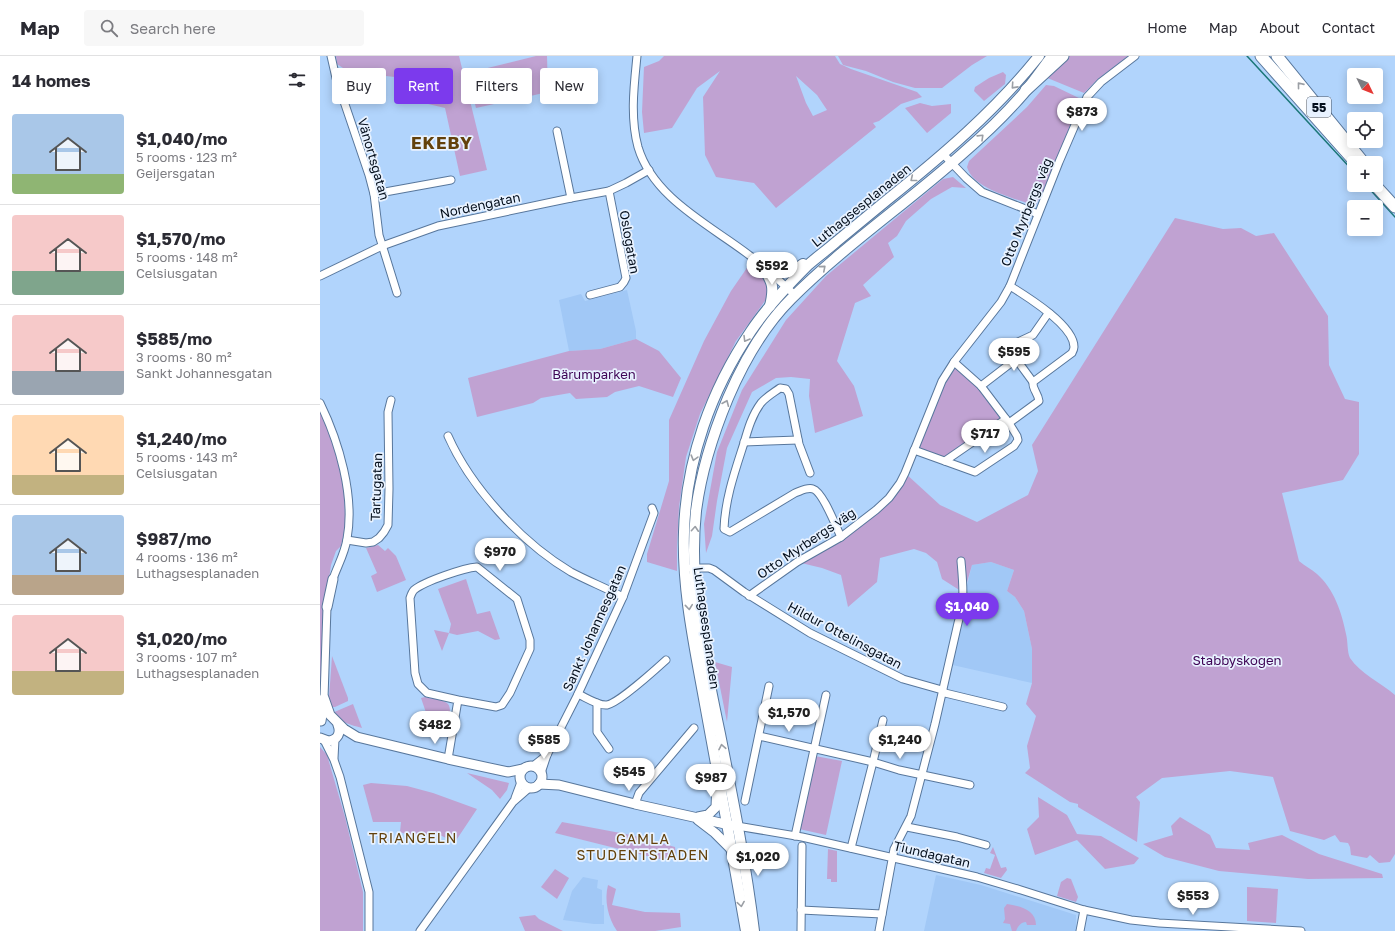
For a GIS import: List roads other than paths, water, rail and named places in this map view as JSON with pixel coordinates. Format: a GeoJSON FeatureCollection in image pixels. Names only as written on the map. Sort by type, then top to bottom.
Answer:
{"type":"FeatureCollection","features":[{"type":"Feature","properties":{"kind":"main road","name":"Luthagsesplanaden"},"geometry":{"type":"LineString","coordinates":[[746,931],[732,850],[732,825],[697,603],[684,532],[692,462],[702,431],[713,401],[732,363],[752,329],[769,308],[811,263],[944,155],[1005,96],[1039,56]]}},
{"type":"Feature","properties":{"kind":"main road","name":"Luthagsesplanaden"},"geometry":{"type":"LineString","coordinates":[[754,931],[749,891],[716,767],[690,624],[690,568],[698,496],[704,466],[724,407],[742,368],[758,341],[776,316],[795,295],[820,270],[952,164],[980,138],[1026,90],[1052,56]]}},
{"type":"Feature","properties":{"kind":"main road"},"geometry":{"type":"LineString","coordinates":[[1026,90],[1063,56]]}},
{"type":"Feature","properties":{"kind":"main road","name":"55"},"geometry":{"type":"LineString","coordinates":[[1261,56],[1350,156]]}},
{"type":"Feature","properties":{"kind":"main road","name":"55"},"geometry":{"type":"LineString","coordinates":[[1277,56],[1358,156]]}},
{"type":"Feature","properties":{"kind":"main road"},"geometry":{"type":"LineString","coordinates":[[1383,185],[1395,200]]}},
{"type":"Feature","properties":{"kind":"main road"},"geometry":{"type":"LineString","coordinates":[[1381,192],[1395,207]]}},
{"type":"Feature","properties":{"kind":"main road"},"geometry":{"type":"LineString","coordinates":[[760,264],[789,273],[837,237],[853,228]]}},
{"type":"Feature","properties":{"kind":"main road"},"geometry":{"type":"LineString","coordinates":[[760,264],[772,284],[773,289],[769,308]]}},
{"type":"Feature","properties":{"kind":"street","name":"Vänortsgatan"},"geometry":{"type":"LineString","coordinates":[[331,56],[336,78],[369,175],[374,194],[376,220],[382,246],[397,294]]}},
{"type":"Feature","properties":{"kind":"street"},"geometry":{"type":"LineString","coordinates":[[637,56],[633,102],[634,127],[639,149],[649,170],[670,197],[760,264],[795,295]]}},
{"type":"Feature","properties":{"kind":"street","name":"Otto Myrbergs väg"},"geometry":{"type":"LineString","coordinates":[[749,596],[797,562],[841,537],[876,510],[889,498],[900,483],[942,381],[954,362],[1001,302],[1010,286],[1038,214],[1087,97],[1107,77],[1135,56]]}},
{"type":"Feature","properties":{"kind":"street"},"geometry":{"type":"LineString","coordinates":[[557,131],[571,198]]}},
{"type":"Feature","properties":{"kind":"street"},"geometry":{"type":"LineString","coordinates":[[944,155],[982,192],[1038,214]]}},
{"type":"Feature","properties":{"kind":"street","name":"Nordengatan"},"geometry":{"type":"LineString","coordinates":[[320,276],[382,246],[409,236],[453,222],[609,191],[649,170]]}},
{"type":"Feature","properties":{"kind":"street"},"geometry":{"type":"LineString","coordinates":[[374,194],[451,180]]}},
{"type":"Feature","properties":{"kind":"street","name":"Oslogatan"},"geometry":{"type":"LineString","coordinates":[[590,295],[620,287],[626,278],[609,191]]}},
{"type":"Feature","properties":{"kind":"street"},"geometry":{"type":"LineString","coordinates":[[1010,286],[1059,320],[1071,338],[1074,347],[1072,353],[1033,382]]}},
{"type":"Feature","properties":{"kind":"street"},"geometry":{"type":"LineString","coordinates":[[945,461],[1039,401],[1039,397],[1033,387],[1033,382],[1011,352],[1018,342],[1033,335],[1047,315],[1050,314]]}},
{"type":"Feature","properties":{"kind":"street"},"geometry":{"type":"LineString","coordinates":[[981,386],[1016,359]]}},
{"type":"Feature","properties":{"kind":"street"},"geometry":{"type":"LineString","coordinates":[[914,450],[975,472],[1014,446],[1018,440],[1007,421],[981,386],[954,362]]}},
{"type":"Feature","properties":{"kind":"street"},"geometry":{"type":"LineString","coordinates":[[810,473],[798,440],[789,394],[786,389],[780,388],[765,398],[751,422],[733,476],[726,508],[724,529],[730,532],[795,493],[807,488],[818,492],[841,537]]}},
{"type":"Feature","properties":{"kind":"street","name":"Tartugatan"},"geometry":{"type":"LineString","coordinates":[[347,540],[366,543],[373,542],[379,538],[388,525],[388,412],[391,400]]}},
{"type":"Feature","properties":{"kind":"street"},"geometry":{"type":"LineString","coordinates":[[320,403],[333,434],[344,471],[347,488],[348,514],[347,540],[333,579],[328,607],[324,698],[320,722]]}},
{"type":"Feature","properties":{"kind":"street"},"geometry":{"type":"LineString","coordinates":[[448,436],[471,476],[496,508],[520,533],[546,555],[571,572],[623,597]]}},
{"type":"Feature","properties":{"kind":"street"},"geometry":{"type":"LineString","coordinates":[[744,442],[798,440]]}},
{"type":"Feature","properties":{"kind":"street","name":"Sankt Johannesgatan"},"geometry":{"type":"LineString","coordinates":[[541,778],[547,755],[578,694],[623,597],[654,513],[652,508]]}},
{"type":"Feature","properties":{"kind":"street"},"geometry":{"type":"LineString","coordinates":[[879,931],[894,849],[907,827],[923,774],[953,637],[962,609],[964,593],[961,561]]}},
{"type":"Feature","properties":{"kind":"street"},"geometry":{"type":"LineString","coordinates":[[476,566],[517,600],[529,632],[531,644],[510,693],[502,705],[496,707],[458,700],[428,693],[418,684],[415,672],[410,598],[412,592],[423,585],[476,566]]}},
{"type":"Feature","properties":{"kind":"street","name":"Hildur Ottelinsgatan"},"geometry":{"type":"LineString","coordinates":[[690,568],[709,568],[714,570],[749,596],[810,633],[904,679],[942,690],[945,693],[1003,707]]}},
{"type":"Feature","properties":{"kind":"street"},"geometry":{"type":"LineString","coordinates":[[578,694],[597,703],[606,705],[616,701],[666,660]]}},
{"type":"Feature","properties":{"kind":"street"},"geometry":{"type":"LineString","coordinates":[[745,801],[769,686]]}},
{"type":"Feature","properties":{"kind":"street"},"geometry":{"type":"LineString","coordinates":[[795,836],[826,694]]}},
{"type":"Feature","properties":{"kind":"street"},"geometry":{"type":"LineString","coordinates":[[324,698],[330,715],[344,729],[358,737],[448,760],[508,772],[533,766],[536,767],[541,778],[534,788],[529,788],[513,802],[420,931]]}},
{"type":"Feature","properties":{"kind":"street"},"geometry":{"type":"LineString","coordinates":[[448,760],[458,700]]}},
{"type":"Feature","properties":{"kind":"street"},"geometry":{"type":"LineString","coordinates":[[597,703],[597,732],[609,749]]}},
{"type":"Feature","properties":{"kind":"street"},"geometry":{"type":"LineString","coordinates":[[320,722],[328,719],[337,723]]}},
{"type":"Feature","properties":{"kind":"street"},"geometry":{"type":"LineString","coordinates":[[851,848],[882,720]]}},
{"type":"Feature","properties":{"kind":"street"},"geometry":{"type":"LineString","coordinates":[[334,760],[336,739],[339,734],[337,723]]}},
{"type":"Feature","properties":{"kind":"street"},"geometry":{"type":"LineString","coordinates":[[635,804],[639,793],[694,728]]}},
{"type":"Feature","properties":{"kind":"street"},"geometry":{"type":"LineString","coordinates":[[759,736],[873,762],[899,770],[970,784]]}},
{"type":"Feature","properties":{"kind":"street"},"geometry":{"type":"LineString","coordinates":[[322,739],[331,741],[336,739],[358,737]]}},
{"type":"Feature","properties":{"kind":"street"},"geometry":{"type":"LineString","coordinates":[[322,739],[334,760],[350,815],[369,892],[369,931]]}},
{"type":"Feature","properties":{"kind":"street","name":"Sankt Johannesgatan"},"geometry":{"type":"LineString","coordinates":[[533,766],[547,755]]}},
{"type":"Feature","properties":{"kind":"street"},"geometry":{"type":"LineString","coordinates":[[695,818],[708,815],[716,806],[716,767]]}},
{"type":"Feature","properties":{"kind":"street"},"geometry":{"type":"LineString","coordinates":[[513,802],[523,769]]}},
{"type":"Feature","properties":{"kind":"street"},"geometry":{"type":"LineString","coordinates":[[508,772],[524,786],[529,788]]}},
{"type":"Feature","properties":{"kind":"street","name":"Tiundagatan"},"geometry":{"type":"LineString","coordinates":[[541,778],[559,785],[695,818],[795,836],[980,878],[1084,910],[1131,920],[1202,928],[1301,931]]}},
{"type":"Feature","properties":{"kind":"street"},"geometry":{"type":"LineString","coordinates":[[695,818],[715,833],[732,850]]}},
{"type":"Feature","properties":{"kind":"street"},"geometry":{"type":"LineString","coordinates":[[907,827],[957,837],[986,845]]}},
{"type":"Feature","properties":{"kind":"street"},"geometry":{"type":"LineString","coordinates":[[801,931],[802,846]]}},
{"type":"Feature","properties":{"kind":"street"},"geometry":{"type":"LineString","coordinates":[[801,910],[882,914]]}},
{"type":"Feature","properties":{"kind":"street"},"geometry":{"type":"LineString","coordinates":[[1080,931],[1084,910]]}},
{"type":"Feature","properties":{"kind":"waterway"},"geometry":{"type":"LineString","coordinates":[[1247,56],[1347,164]]}},
{"type":"Feature","properties":{"kind":"waterway"},"geometry":{"type":"LineString","coordinates":[[1372,192],[1395,217]]}},
{"type":"Feature","properties":{"kind":"district","name":"EKEBY"},"geometry":{"type":"Point","coordinates":[442,142]}},
{"type":"Feature","properties":{"kind":"district","name":"TRIANGELN"},"geometry":{"type":"Point","coordinates":[413,837]}},
{"type":"Feature","properties":{"kind":"district","name":"GAMLA STUDENTSTADEN"},"geometry":{"type":"Point","coordinates":[643,846]}},
{"type":"Feature","properties":{"kind":"park label","name":"Bärumparken"},"geometry":{"type":"Point","coordinates":[594,374]}},
{"type":"Feature","properties":{"kind":"park label","name":"Stabbyskogen"},"geometry":{"type":"Point","coordinates":[1237,660]}}]}
